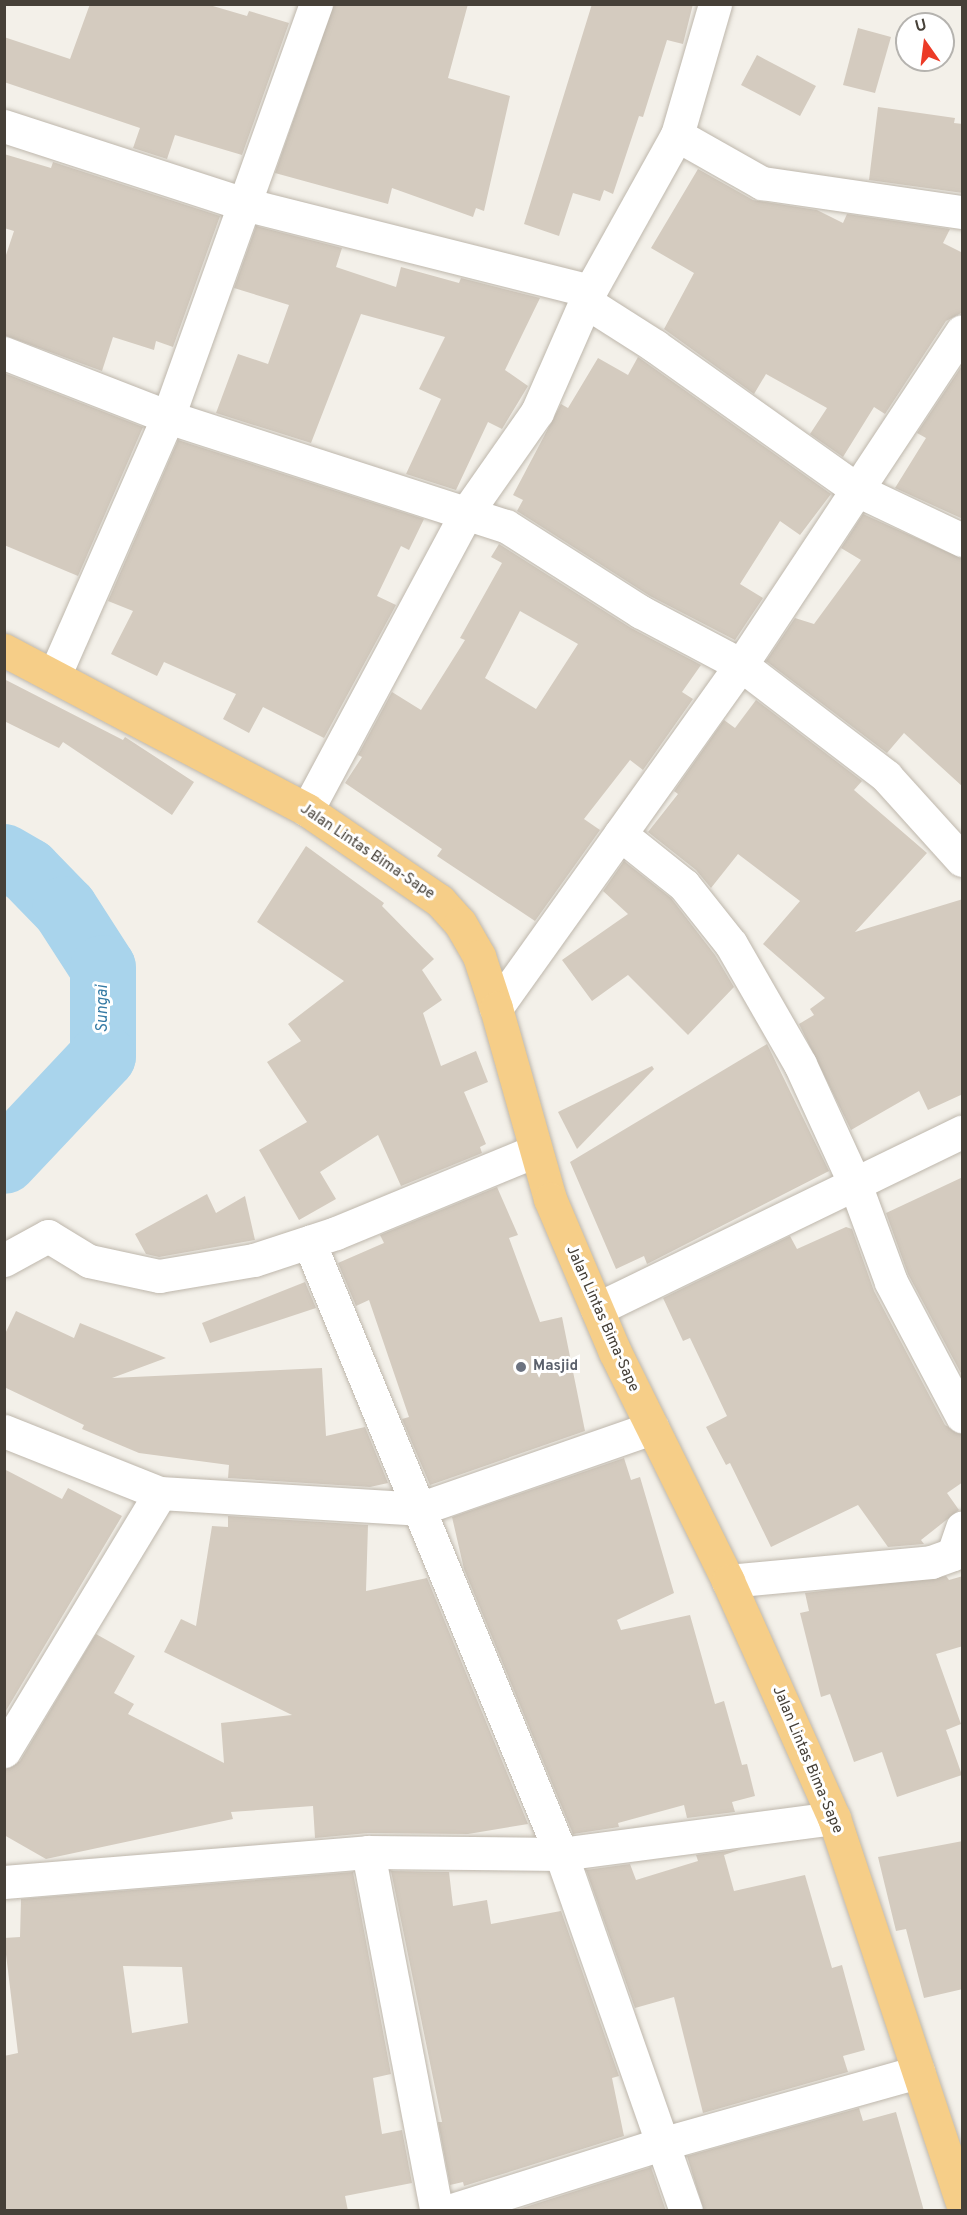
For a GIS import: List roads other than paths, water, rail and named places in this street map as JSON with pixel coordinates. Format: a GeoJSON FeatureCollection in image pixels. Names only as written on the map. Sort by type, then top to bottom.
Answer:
{"type":"FeatureCollection","features":[{"type":"Feature","properties":{"kind":"highway","name":"Jalan Lintas Bima-Sape"},"geometry":{"type":"LineString","coordinates":[[4,650],[56,674],[307,810],[440,901],[460,923],[478,956],[496,1008],[550,1199],[597,1309],[652,1428],[728,1581],[834,1818],[963,2202]]}},
{"type":"Feature","properties":{"kind":"street"},"geometry":{"type":"LineString","coordinates":[[56,674],[168,417],[316,4]]}},
{"type":"Feature","properties":{"kind":"street"},"geometry":{"type":"LineString","coordinates":[[307,810],[467,512],[537,412],[588,297],[677,135],[715,4]]}},
{"type":"Feature","properties":{"kind":"street"},"geometry":{"type":"LineString","coordinates":[[4,126],[244,204],[588,297],[859,491],[963,540]]}},
{"type":"Feature","properties":{"kind":"street"},"geometry":{"type":"LineString","coordinates":[[677,135],[762,183],[963,212]]}},
{"type":"Feature","properties":{"kind":"street"},"geometry":{"type":"LineString","coordinates":[[496,1008],[741,665],[859,491],[963,331]]}},
{"type":"Feature","properties":{"kind":"street"},"geometry":{"type":"LineString","coordinates":[[4,353],[168,417],[506,526],[641,612],[741,665],[885,776],[963,860]]}},
{"type":"Feature","properties":{"kind":"street"},"geometry":{"type":"LineString","coordinates":[[620,834],[684,885],[731,944],[800,1064],[855,1184],[891,1282],[963,1416]]}},
{"type":"Feature","properties":{"kind":"street"},"geometry":{"type":"LineString","coordinates":[[597,1309],[963,1132]]}},
{"type":"Feature","properties":{"kind":"street"},"geometry":{"type":"LineString","coordinates":[[4,1260],[48,1236],[89,1261],[159,1276],[254,1260],[309,1242],[535,1151]]}},
{"type":"Feature","properties":{"kind":"street"},"geometry":{"type":"LineString","coordinates":[[309,1242],[561,1854],[665,2143],[686,2211]]}},
{"type":"Feature","properties":{"kind":"street"},"geometry":{"type":"LineString","coordinates":[[4,1431],[160,1493],[419,1509],[652,1428]]}},
{"type":"Feature","properties":{"kind":"street"},"geometry":{"type":"LineString","coordinates":[[4,1751],[160,1493]]}},
{"type":"Feature","properties":{"kind":"street"},"geometry":{"type":"LineString","coordinates":[[728,1581],[931,1562],[953,1554],[963,1528]]}},
{"type":"Feature","properties":{"kind":"street"},"geometry":{"type":"LineString","coordinates":[[4,1882],[368,1852],[561,1854],[834,1818]]}},
{"type":"Feature","properties":{"kind":"street"},"geometry":{"type":"LineString","coordinates":[[368,1852],[436,2211]]}},
{"type":"Feature","properties":{"kind":"street"},"geometry":{"type":"LineString","coordinates":[[452,2211],[665,2143],[918,2072]]}},
{"type":"Feature","properties":{"kind":"waterway","name":"Sungai"},"geometry":{"type":"LineString","coordinates":[[4,857],[28,871],[65,909],[103,968],[103,1056],[4,1161]]}},
{"type":"Feature","properties":{"kind":"place","name":"Masjid"},"geometry":{"type":"Point","coordinates":[521,1367]}}]}
